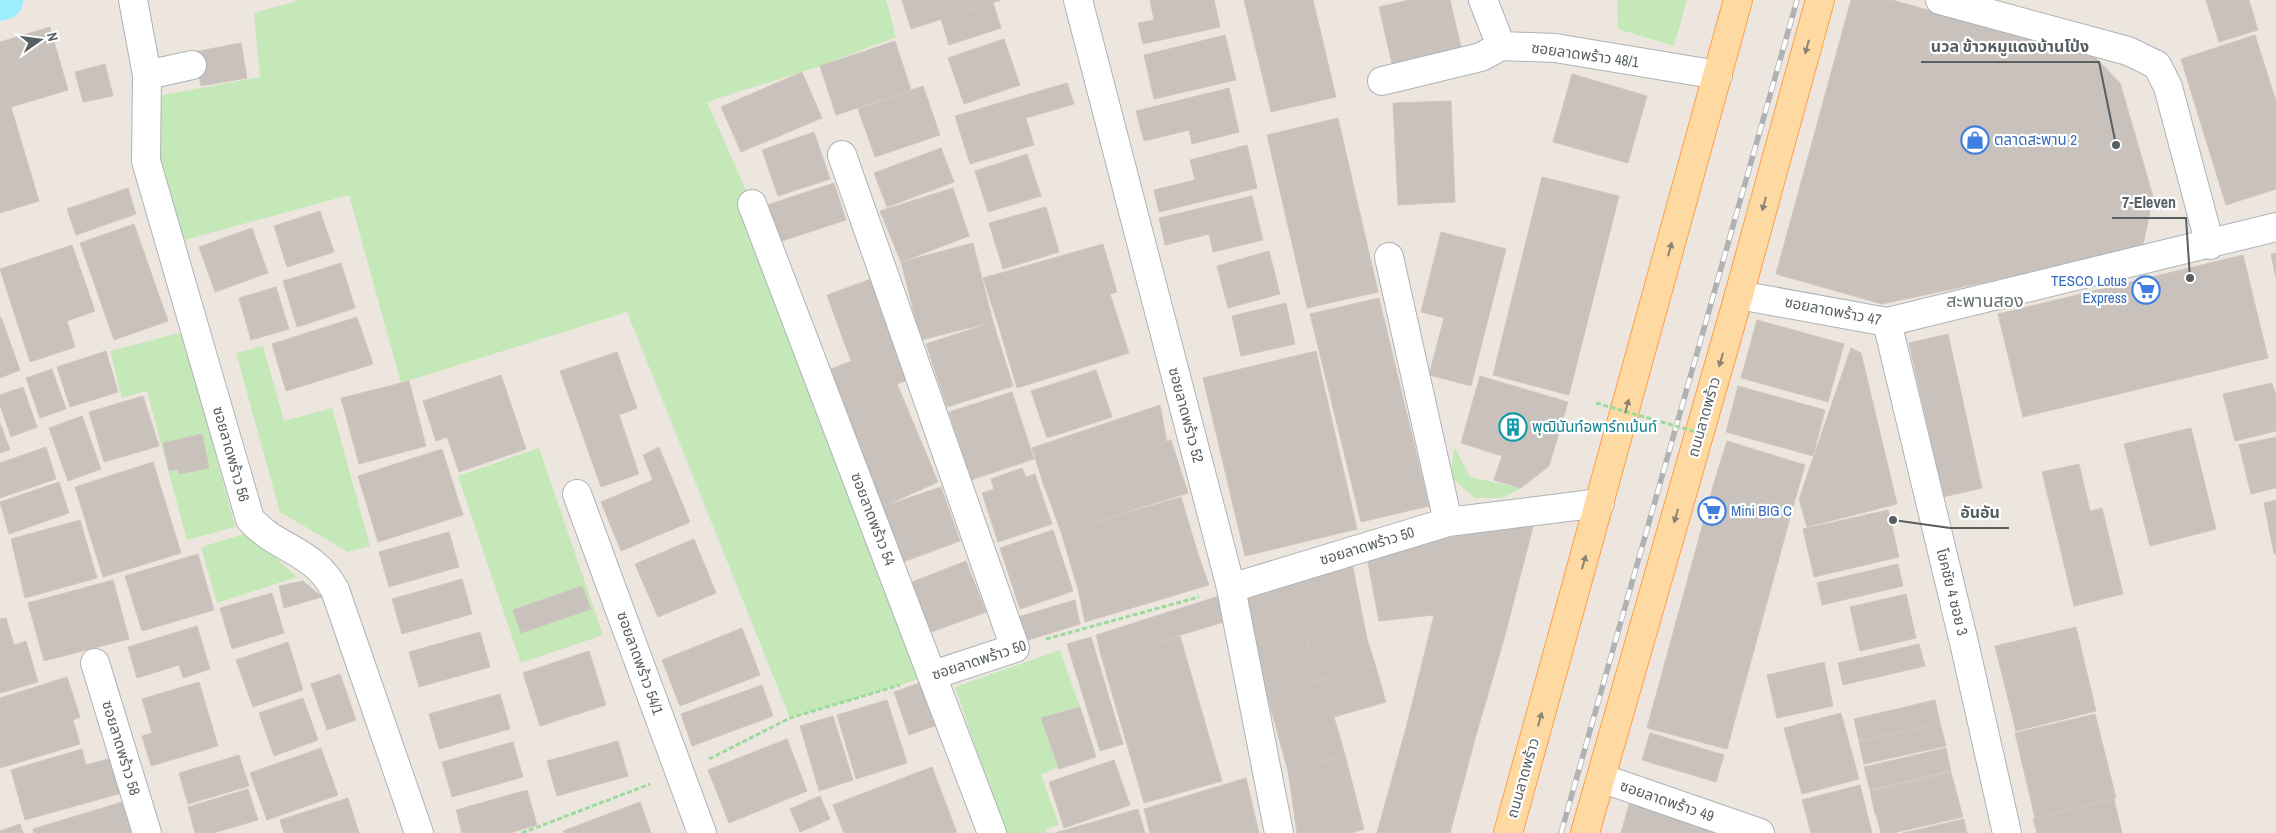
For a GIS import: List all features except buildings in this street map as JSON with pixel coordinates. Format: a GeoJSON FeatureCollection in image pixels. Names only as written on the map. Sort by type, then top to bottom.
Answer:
{"type":"FeatureCollection","features":[{"type":"Feature","properties":{"kind":"main road","name":"ถนนลาดพร้าว"},"geometry":{"type":"LineString","coordinates":[[1508,833],[1738,0]]}},
{"type":"Feature","properties":{"kind":"main road","name":"ถนนลาดพร้าว"},"geometry":{"type":"LineString","coordinates":[[1585,833],[1739,295],[1820,0]]}},
{"type":"Feature","properties":{"kind":"street","name":"ซอยลาดพร้าว 56"},"geometry":{"type":"LineString","coordinates":[[133,0],[147,75],[146,161],[250,519],[259,529],[313,562],[326,574],[334,590],[420,833]]}},
{"type":"Feature","properties":{"kind":"street","name":"ซอยลาดพร้าว 52"},"geometry":{"type":"LineString","coordinates":[[1078,0],[1230,588],[1279,833]]}},
{"type":"Feature","properties":{"kind":"street"},"geometry":{"type":"LineString","coordinates":[[1382,81],[1481,57],[1501,46],[1484,0]]}},
{"type":"Feature","properties":{"kind":"street"},"geometry":{"type":"LineString","coordinates":[[1940,0],[2128,51],[2157,65],[2168,86],[2210,245]]}},
{"type":"Feature","properties":{"kind":"street","name":"ซอยลาดพร้าว 48/1"},"geometry":{"type":"LineString","coordinates":[[1501,46],[1555,48],[1718,75]]}},
{"type":"Feature","properties":{"kind":"street"},"geometry":{"type":"LineString","coordinates":[[147,75],[192,65]]}},
{"type":"Feature","properties":{"kind":"street"},"geometry":{"type":"LineString","coordinates":[[842,156],[1014,648]]}},
{"type":"Feature","properties":{"kind":"street","name":"ซอยลาดพร้าว 54"},"geometry":{"type":"LineString","coordinates":[[752,204],[992,833]]}},
{"type":"Feature","properties":{"kind":"street","name":"ซอยลาดพร้าว 47"},"geometry":{"type":"LineString","coordinates":[[1739,295],[1887,322],[2210,245],[2276,227]]}},
{"type":"Feature","properties":{"kind":"street"},"geometry":{"type":"LineString","coordinates":[[1389,257],[1448,522]]}},
{"type":"Feature","properties":{"kind":"street","name":"โชคชัย 4 ซอย 3"},"geometry":{"type":"LineString","coordinates":[[1887,322],[1965,647],[2007,833]]}},
{"type":"Feature","properties":{"kind":"street","name":"ซอยลาดพร้าว 54/1"},"geometry":{"type":"LineString","coordinates":[[577,494],[702,833]]}},
{"type":"Feature","properties":{"kind":"street","name":"ซอยลาดพร้าว 50"},"geometry":{"type":"LineString","coordinates":[[1230,588],[1448,522],[1600,503]]}},
{"type":"Feature","properties":{"kind":"street","name":"ซอยลาดพร้าว 50"},"geometry":{"type":"LineString","coordinates":[[933,675],[1014,648]]}},
{"type":"Feature","properties":{"kind":"street","name":"ซอยลาดพร้าว 58"},"geometry":{"type":"LineString","coordinates":[[95,663],[147,833]]}},
{"type":"Feature","properties":{"kind":"street","name":"ซอยลาดพร้าว 49"},"geometry":{"type":"LineString","coordinates":[[1601,778],[1760,833]]}},
{"type":"Feature","properties":{"kind":"path"},"geometry":{"type":"LineString","coordinates":[[1596,403],[1707,435]]}},
{"type":"Feature","properties":{"kind":"path","name":"ซอยลาดพร้าว 50"},"geometry":{"type":"LineString","coordinates":[[1014,648],[1230,588]]}},
{"type":"Feature","properties":{"kind":"path","name":"ซอยลาดพร้าว 50"},"geometry":{"type":"LineString","coordinates":[[522,833],[681,773],[790,718],[933,675]]}},
{"type":"Feature","properties":{"kind":"green space"},"geometry":{"type":"Polygon","coordinates":[[[300,0],[886,0],[896,37],[820,66],[707,102],[752,204],[933,675],[790,718],[627,312],[401,383],[349,195],[181,241],[157,157],[158,96],[260,77],[254,13],[300,0]]]}},
{"type":"Feature","properties":{"kind":"green space"},"geometry":{"type":"Polygon","coordinates":[[[1617,0],[1687,0],[1674,46],[1618,29],[1617,0]]]}},
{"type":"Feature","properties":{"kind":"green space"},"geometry":{"type":"Polygon","coordinates":[[[183,332],[235,527],[187,540],[147,391],[122,398],[110,351],[183,332]]]}},
{"type":"Feature","properties":{"kind":"green space"},"geometry":{"type":"Polygon","coordinates":[[[263,346],[284,421],[332,408],[370,546],[348,552],[280,512],[236,353],[263,346]]]}},
{"type":"Feature","properties":{"kind":"green space"},"geometry":{"type":"Polygon","coordinates":[[[1454,446],[1470,477],[1521,488],[1502,498],[1475,498],[1451,477],[1454,446]]]}},
{"type":"Feature","properties":{"kind":"green space"},"geometry":{"type":"Polygon","coordinates":[[[539,448],[603,635],[521,663],[458,476],[539,448]]]}},
{"type":"Feature","properties":{"kind":"green space"},"geometry":{"type":"Polygon","coordinates":[[[248,533],[297,577],[217,603],[201,547],[248,533]]]}},
{"type":"Feature","properties":{"kind":"green space"},"geometry":{"type":"Polygon","coordinates":[[[1060,650],[1096,754],[1041,774],[1059,825],[1046,829],[1047,833],[1005,833],[955,687],[1060,650]]]}},
{"type":"Feature","properties":{"kind":"waterway"},"geometry":{"type":"LineString","coordinates":[[0,1],[4,0]]}},
{"type":"Feature","properties":{"kind":"railway"},"geometry":{"type":"LineString","coordinates":[[1561,833],[1797,0]]}},
{"type":"Feature","properties":{"kind":"place","name":"ตลาดสะพาน 2"},"geometry":{"type":"Point","coordinates":[1975,140]}},
{"type":"Feature","properties":{"kind":"place","name":"นวล ข้าวหมูแดงบ้านโป่ง"},"geometry":{"type":"Point","coordinates":[2116,145]}},
{"type":"Feature","properties":{"kind":"place","name":"7-Eleven"},"geometry":{"type":"Point","coordinates":[2190,278]}},
{"type":"Feature","properties":{"kind":"place","name":"TESCO Lotus Express"},"geometry":{"type":"Point","coordinates":[2146,290]}},
{"type":"Feature","properties":{"kind":"place","name":"พุฒินันท์อพาร์ทเม้นท์"},"geometry":{"type":"Point","coordinates":[1513,427]}},
{"type":"Feature","properties":{"kind":"place","name":"Mini BIG C"},"geometry":{"type":"Point","coordinates":[1712,511]}},
{"type":"Feature","properties":{"kind":"place","name":"อันอัน"},"geometry":{"type":"Point","coordinates":[1893,520]}},
{"type":"Feature","properties":{"kind":"district","name":"สะพานสอง"},"geometry":{"type":"Point","coordinates":[1985,301]}}]}
